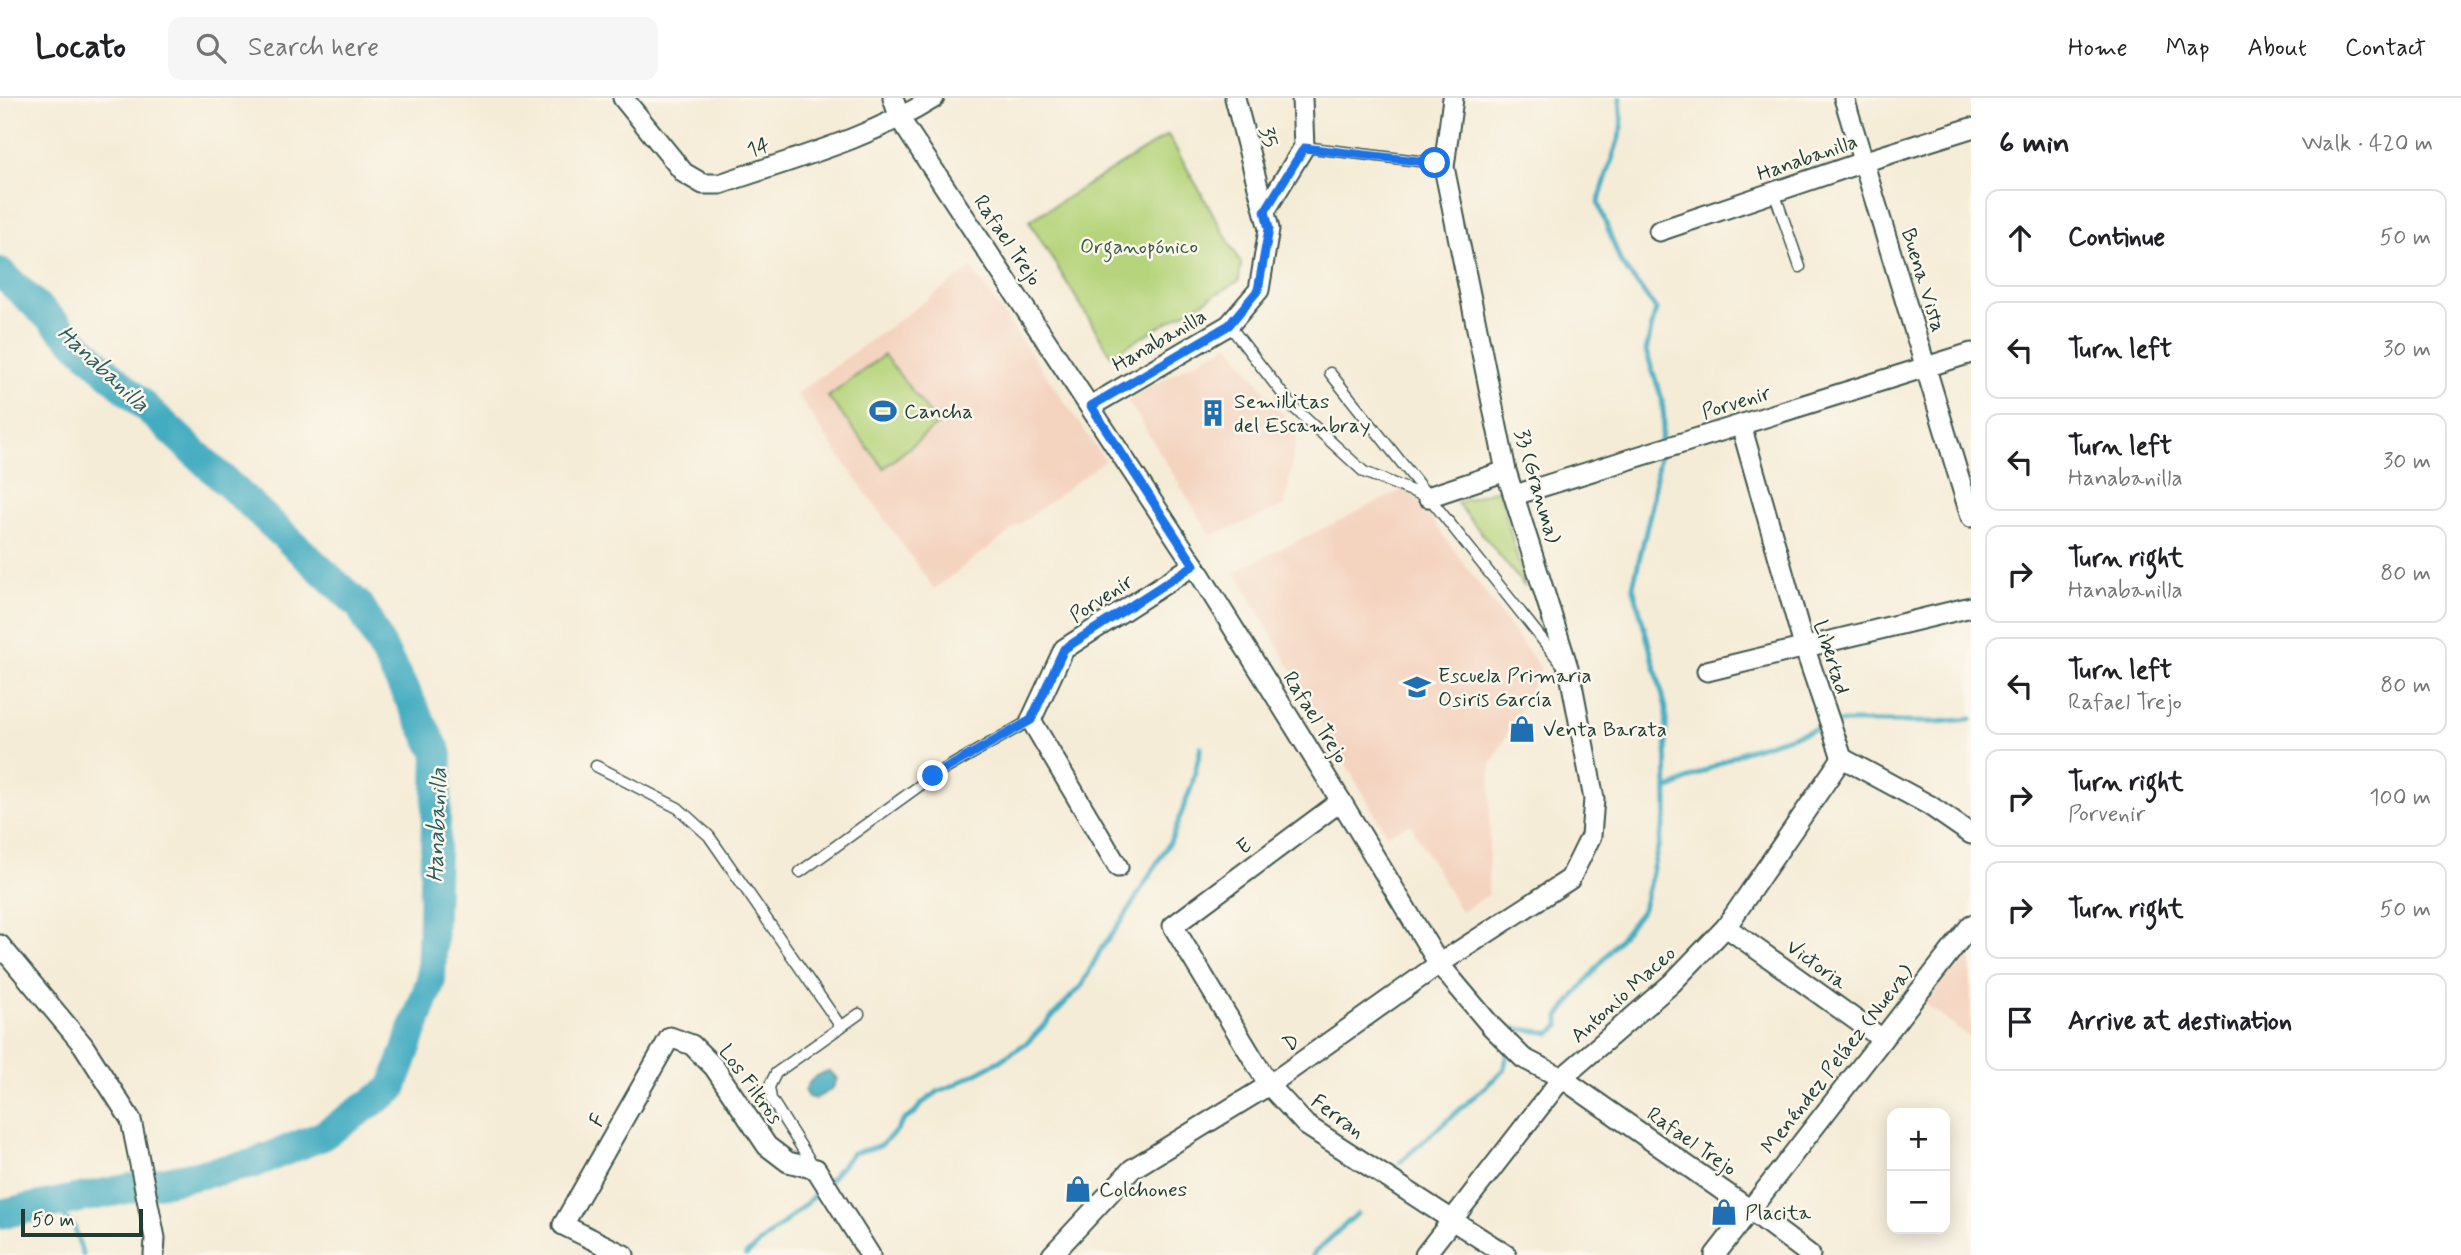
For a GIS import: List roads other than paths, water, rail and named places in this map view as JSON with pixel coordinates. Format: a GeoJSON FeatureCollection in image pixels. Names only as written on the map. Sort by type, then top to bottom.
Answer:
{"type":"FeatureCollection","features":[{"type":"Feature","properties":{"kind":"street","name":"14"},"geometry":{"type":"LineString","coordinates":[[623,98],[684,173],[703,184],[720,184],[820,150],[900,119],[933,98]]}},
{"type":"Feature","properties":{"kind":"street","name":"Rafael Trejo"},"geometry":{"type":"LineString","coordinates":[[893,98],[900,119],[1194,565],[1439,964],[1491,1026],[1523,1058],[1562,1078],[1810,1255]]}},
{"type":"Feature","properties":{"kind":"street","name":"35"},"geometry":{"type":"LineString","coordinates":[[1235,98],[1267,220]]}},
{"type":"Feature","properties":{"kind":"street"},"geometry":{"type":"LineString","coordinates":[[1267,220],[1304,148],[1302,98]]}},
{"type":"Feature","properties":{"kind":"street","name":"33 (Granma)"},"geometry":{"type":"LineString","coordinates":[[1453,98],[1444,167],[1506,471],[1570,674],[1594,799],[1591,836],[1570,879]]}},
{"type":"Feature","properties":{"kind":"street","name":"Buena Vista"},"geometry":{"type":"LineString","coordinates":[[1844,98],[1971,517]]}},
{"type":"Feature","properties":{"kind":"street","name":"Hanabanilla"},"geometry":{"type":"LineString","coordinates":[[1659,231],[1971,128]]}},
{"type":"Feature","properties":{"kind":"street","name":"Hanabanilla"},"geometry":{"type":"LineString","coordinates":[[1091,406],[1229,325],[1258,290],[1267,220]]}},
{"type":"Feature","properties":{"kind":"street","name":"Porvenir"},"geometry":{"type":"LineString","coordinates":[[1515,495],[1971,353]]}},
{"type":"Feature","properties":{"kind":"street","name":"Libertad"},"geometry":{"type":"LineString","coordinates":[[1741,425],[1804,646],[1842,758]]}},
{"type":"Feature","properties":{"kind":"street"},"geometry":{"type":"LineString","coordinates":[[1428,497],[1506,471]]}},
{"type":"Feature","properties":{"kind":"street","name":"Porvenir"},"geometry":{"type":"LineString","coordinates":[[1031,720],[1064,649],[1194,565]]}},
{"type":"Feature","properties":{"kind":"street"},"geometry":{"type":"LineString","coordinates":[[1707,671],[1971,607]]}},
{"type":"Feature","properties":{"kind":"street"},"geometry":{"type":"LineString","coordinates":[[1031,720],[1118,867]]}},
{"type":"Feature","properties":{"kind":"street"},"geometry":{"type":"LineString","coordinates":[[1842,758],[1929,805],[1971,834]]}},
{"type":"Feature","properties":{"kind":"street","name":"Antonio Maceo"},"geometry":{"type":"LineString","coordinates":[[1425,1255],[1562,1078],[1671,985],[1726,927],[1842,758]]}},
{"type":"Feature","properties":{"kind":"street","name":"E"},"geometry":{"type":"LineString","coordinates":[[1173,926],[1341,801]]}},
{"type":"Feature","properties":{"kind":"street","name":"D"},"geometry":{"type":"LineString","coordinates":[[1052,1255],[1132,1169],[1269,1085],[1439,964],[1570,879]]}},
{"type":"Feature","properties":{"kind":"street","name":"Menéndez Peláez (Nueva)"},"geometry":{"type":"LineString","coordinates":[[1715,1255],[1971,925]]}},
{"type":"Feature","properties":{"kind":"street","name":"Ferran"},"geometry":{"type":"LineString","coordinates":[[1173,926],[1269,1085],[1306,1125],[1506,1255]]}},
{"type":"Feature","properties":{"kind":"street","name":"Victoria"},"geometry":{"type":"LineString","coordinates":[[1726,927],[1881,1038]]}},
{"type":"Feature","properties":{"kind":"street"},"geometry":{"type":"LineString","coordinates":[[0,945],[83,1045],[131,1120],[154,1246]]}},
{"type":"Feature","properties":{"kind":"street","name":"Los Filtros"},"geometry":{"type":"LineString","coordinates":[[670,1037],[692,1045],[715,1067],[767,1146],[788,1161],[816,1169]]}},
{"type":"Feature","properties":{"kind":"street","name":"F"},"geometry":{"type":"LineString","coordinates":[[624,1255],[563,1225],[670,1037]]}},
{"type":"Feature","properties":{"kind":"street"},"geometry":{"type":"LineString","coordinates":[[816,1169],[870,1255]]}},
{"type":"Feature","properties":{"kind":"lane"},"geometry":{"type":"LineString","coordinates":[[1304,148],[1435,163],[1444,167]]}},
{"type":"Feature","properties":{"kind":"lane"},"geometry":{"type":"LineString","coordinates":[[1774,192],[1800,267]]}},
{"type":"Feature","properties":{"kind":"lane"},"geometry":{"type":"LineString","coordinates":[[1229,325],[1292,406],[1364,472],[1428,497]]}},
{"type":"Feature","properties":{"kind":"lane"},"geometry":{"type":"LineString","coordinates":[[1330,373],[1570,674]]}},
{"type":"Feature","properties":{"kind":"lane"},"geometry":{"type":"LineString","coordinates":[[800,872],[933,776],[1031,720]]}},
{"type":"Feature","properties":{"kind":"lane"},"geometry":{"type":"LineString","coordinates":[[596,766],[678,808],[709,836],[841,1027]]}},
{"type":"Feature","properties":{"kind":"lane"},"geometry":{"type":"LineString","coordinates":[[816,1169],[771,1099],[769,1087],[776,1073],[859,1014]]}},
{"type":"Feature","properties":{"kind":"water"},"geometry":{"type":"Polygon","coordinates":[[[830,1071],[837,1079],[832,1089],[815,1099],[808,1097],[805,1092],[811,1081],[821,1073],[830,1071]]]}},
{"type":"Feature","properties":{"kind":"waterway"},"geometry":{"type":"LineString","coordinates":[[1620,98],[1622,128],[1598,203],[1621,263],[1656,309],[1646,351],[1662,399],[1664,420],[1660,446]]}},
{"type":"Feature","properties":{"kind":"waterway","name":"Hanabanilla"},"geometry":{"type":"LineString","coordinates":[[0,272],[360,606],[438,754],[431,980],[392,1089],[322,1136],[252,1164],[0,1214]]}},
{"type":"Feature","properties":{"kind":"waterway"},"geometry":{"type":"LineString","coordinates":[[1511,1039],[1513,1028],[1551,1033],[1559,1026],[1559,1016],[1643,909],[1667,811],[1666,708],[1633,586],[1652,505],[1659,456]]}},
{"type":"Feature","properties":{"kind":"waterway"},"geometry":{"type":"LineString","coordinates":[[1835,724],[1971,719]]}},
{"type":"Feature","properties":{"kind":"waterway"},"geometry":{"type":"LineString","coordinates":[[1667,790],[1744,751],[1825,726]]}},
{"type":"Feature","properties":{"kind":"waterway"},"geometry":{"type":"LineString","coordinates":[[829,1180],[853,1153],[880,1146],[921,1104],[939,1091],[1001,1060],[1029,1041],[1082,985],[1101,949],[1125,916],[1172,838],[1192,785],[1201,747]]}},
{"type":"Feature","properties":{"kind":"waterway"},"geometry":{"type":"LineString","coordinates":[[1400,1162],[1503,1071],[1509,1049]]}},
{"type":"Feature","properties":{"kind":"waterway"},"geometry":{"type":"LineString","coordinates":[[746,1255],[822,1187]]}},
{"type":"Feature","properties":{"kind":"waterway"},"geometry":{"type":"LineString","coordinates":[[51,1205],[74,1226],[83,1255]]}},
{"type":"Feature","properties":{"kind":"waterway"},"geometry":{"type":"LineString","coordinates":[[1312,1255],[1357,1214]]}},
{"type":"Feature","properties":{"kind":"place","name":"Cancha"},"geometry":{"type":"Point","coordinates":[883,411]}},
{"type":"Feature","properties":{"kind":"place","name":"Semillitas del Escambray"},"geometry":{"type":"Point","coordinates":[1213,413]}},
{"type":"Feature","properties":{"kind":"place","name":"Escuela Primaria Osiris García"},"geometry":{"type":"Point","coordinates":[1417,687]}},
{"type":"Feature","properties":{"kind":"place","name":"Venta Barata"},"geometry":{"type":"Point","coordinates":[1522,729]}},
{"type":"Feature","properties":{"kind":"place","name":"Colchones"},"geometry":{"type":"Point","coordinates":[1078,1189]}},
{"type":"Feature","properties":{"kind":"place","name":"Placita"},"geometry":{"type":"Point","coordinates":[1724,1212]}},
{"type":"Feature","properties":{"kind":"park label","name":"Organopónico"},"geometry":{"type":"Point","coordinates":[1139,246]}}]}
